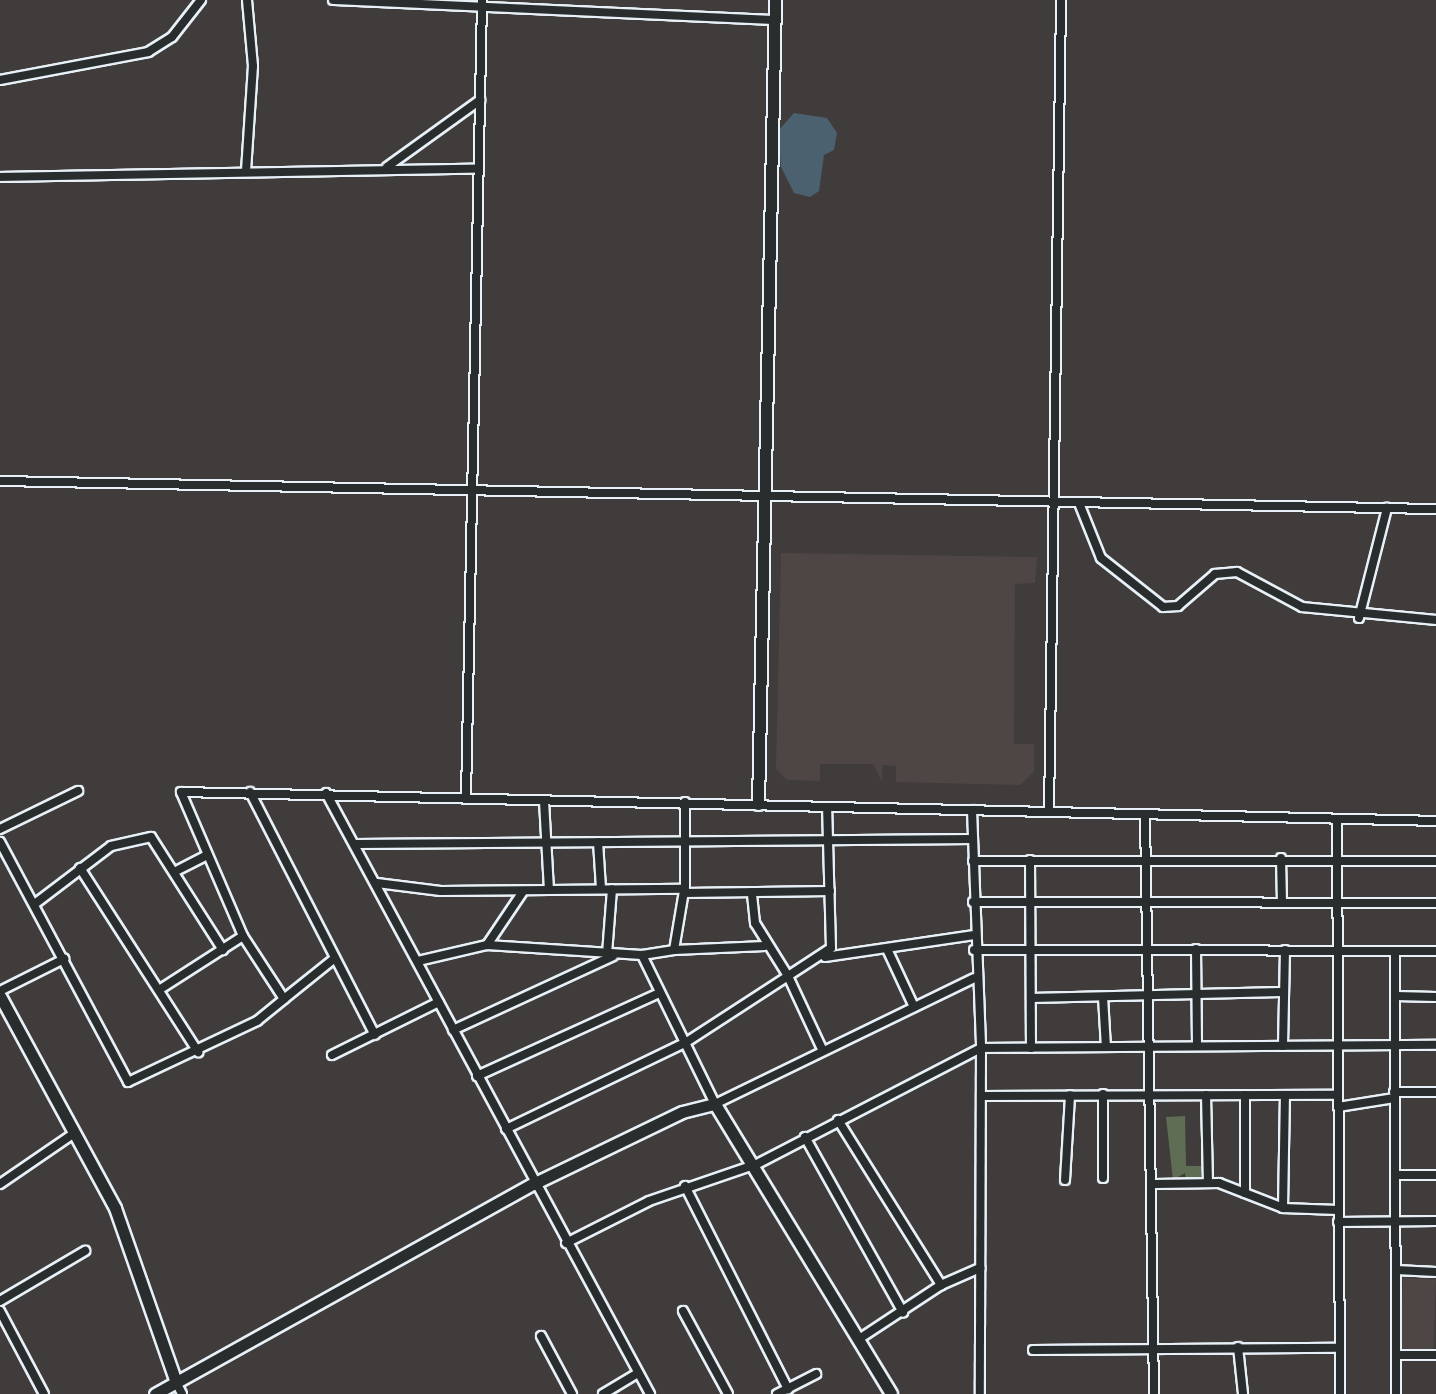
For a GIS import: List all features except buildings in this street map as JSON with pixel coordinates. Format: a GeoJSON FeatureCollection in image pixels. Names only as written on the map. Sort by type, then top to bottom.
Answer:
{"type":"FeatureCollection","features":[{"type":"Feature","properties":{"kind":"street"},"geometry":{"type":"LineString","coordinates":[[0,80],[148,52],[172,37],[201,0]]}},
{"type":"Feature","properties":{"kind":"street"},"geometry":{"type":"LineString","coordinates":[[246,171],[253,66],[247,0]]}},
{"type":"Feature","properties":{"kind":"street"},"geometry":{"type":"LineString","coordinates":[[333,0],[482,1],[775,20]]}},
{"type":"Feature","properties":{"kind":"street"},"geometry":{"type":"LineString","coordinates":[[645,12],[646,0]]}},
{"type":"Feature","properties":{"kind":"street"},"geometry":{"type":"LineString","coordinates":[[758,804],[775,0]]}},
{"type":"Feature","properties":{"kind":"street"},"geometry":{"type":"LineString","coordinates":[[1049,812],[1050,502],[1061,0]]}},
{"type":"Feature","properties":{"kind":"street"},"geometry":{"type":"LineString","coordinates":[[466,798],[482,1]]}},
{"type":"Feature","properties":{"kind":"street"},"geometry":{"type":"LineString","coordinates":[[386,168],[480,100]]}},
{"type":"Feature","properties":{"kind":"street"},"geometry":{"type":"LineString","coordinates":[[0,177],[386,168],[478,169]]}},
{"type":"Feature","properties":{"kind":"street"},"geometry":{"type":"LineString","coordinates":[[0,481],[1436,509]]}},
{"type":"Feature","properties":{"kind":"street"},"geometry":{"type":"LineString","coordinates":[[1079,503],[1101,558],[1163,607],[1178,606],[1215,574],[1237,572],[1302,607],[1359,618],[1436,620]]}},
{"type":"Feature","properties":{"kind":"street"},"geometry":{"type":"LineString","coordinates":[[1359,618],[1387,508]]}},
{"type":"Feature","properties":{"kind":"street"},"geometry":{"type":"LineString","coordinates":[[0,829],[78,791]]}},
{"type":"Feature","properties":{"kind":"street"},"geometry":{"type":"LineString","coordinates":[[284,999],[243,936],[181,792],[1436,821]]}},
{"type":"Feature","properties":{"kind":"street"},"geometry":{"type":"LineString","coordinates":[[250,792],[375,1035]]}},
{"type":"Feature","properties":{"kind":"street"},"geometry":{"type":"LineString","coordinates":[[326,793],[377,883],[533,1184],[650,1394]]}},
{"type":"Feature","properties":{"kind":"street"},"geometry":{"type":"LineString","coordinates":[[544,801],[549,890]]}},
{"type":"Feature","properties":{"kind":"street"},"geometry":{"type":"LineString","coordinates":[[674,950],[685,891],[685,802]]}},
{"type":"Feature","properties":{"kind":"street"},"geometry":{"type":"LineString","coordinates":[[824,957],[831,948],[827,807]]}},
{"type":"Feature","properties":{"kind":"street"},"geometry":{"type":"LineString","coordinates":[[972,810],[974,978],[981,1048],[980,1394]]}},
{"type":"Feature","properties":{"kind":"street"},"geometry":{"type":"LineString","coordinates":[[1145,814],[1149,1046],[1154,1096],[1154,1394]]}},
{"type":"Feature","properties":{"kind":"street"},"geometry":{"type":"LineString","coordinates":[[1337,819],[1340,1394]]}},
{"type":"Feature","properties":{"kind":"street"},"geometry":{"type":"LineString","coordinates":[[36,903],[80,868],[120,842],[151,837],[178,870],[223,950]]}},
{"type":"Feature","properties":{"kind":"street"},"geometry":{"type":"LineString","coordinates":[[356,844],[973,839]]}},
{"type":"Feature","properties":{"kind":"street"},"geometry":{"type":"LineString","coordinates":[[0,842],[36,903],[128,1082],[198,1052],[284,999],[335,958]]}},
{"type":"Feature","properties":{"kind":"street"},"geometry":{"type":"LineString","coordinates":[[598,842],[601,888]]}},
{"type":"Feature","properties":{"kind":"street"},"geometry":{"type":"LineString","coordinates":[[178,870],[206,856]]}},
{"type":"Feature","properties":{"kind":"street"},"geometry":{"type":"LineString","coordinates":[[973,861],[1281,858],[1436,861]]}},
{"type":"Feature","properties":{"kind":"street"},"geometry":{"type":"LineString","coordinates":[[1281,858],[1282,903]]}},
{"type":"Feature","properties":{"kind":"street"},"geometry":{"type":"LineString","coordinates":[[1030,860],[1031,1048]]}},
{"type":"Feature","properties":{"kind":"street"},"geometry":{"type":"LineString","coordinates":[[80,868],[162,988],[198,1052]]}},
{"type":"Feature","properties":{"kind":"street"},"geometry":{"type":"LineString","coordinates":[[377,883],[522,893],[601,888],[830,891]]}},
{"type":"Feature","properties":{"kind":"street"},"geometry":{"type":"LineString","coordinates":[[610,955],[612,889]]}},
{"type":"Feature","properties":{"kind":"street"},"geometry":{"type":"LineString","coordinates":[[752,892],[765,946],[788,976],[822,1049]]}},
{"type":"Feature","properties":{"kind":"street"},"geometry":{"type":"LineString","coordinates":[[487,945],[522,893]]}},
{"type":"Feature","properties":{"kind":"street"},"geometry":{"type":"LineString","coordinates":[[973,902],[1436,903]]}},
{"type":"Feature","properties":{"kind":"street"},"geometry":{"type":"LineString","coordinates":[[506,1129],[685,1043],[788,976],[824,957],[974,935]]}},
{"type":"Feature","properties":{"kind":"street"},"geometry":{"type":"LineString","coordinates":[[162,988],[243,936]]}},
{"type":"Feature","properties":{"kind":"street"},"geometry":{"type":"LineString","coordinates":[[418,961],[487,945],[561,945],[610,955],[765,946]]}},
{"type":"Feature","properties":{"kind":"street"},"geometry":{"type":"LineString","coordinates":[[887,949],[914,1007]]}},
{"type":"Feature","properties":{"kind":"street"},"geometry":{"type":"LineString","coordinates":[[1196,949],[1197,1046]]}},
{"type":"Feature","properties":{"kind":"street"},"geometry":{"type":"LineString","coordinates":[[974,950],[1436,951]]}},
{"type":"Feature","properties":{"kind":"street"},"geometry":{"type":"LineString","coordinates":[[1283,1046],[1281,992],[1285,950]]}},
{"type":"Feature","properties":{"kind":"street"},"geometry":{"type":"LineString","coordinates":[[1395,951],[1396,1394]]}},
{"type":"Feature","properties":{"kind":"street"},"geometry":{"type":"LineString","coordinates":[[453,1030],[610,955]]}},
{"type":"Feature","properties":{"kind":"street"},"geometry":{"type":"LineString","coordinates":[[642,955],[715,1104],[757,1164],[891,1394]]}},
{"type":"Feature","properties":{"kind":"street"},"geometry":{"type":"LineString","coordinates":[[64,959],[0,993],[115,1208],[182,1394]]}},
{"type":"Feature","properties":{"kind":"street"},"geometry":{"type":"LineString","coordinates":[[155,1394],[533,1184],[682,1112],[715,1104],[822,1049],[974,978]]}},
{"type":"Feature","properties":{"kind":"street"},"geometry":{"type":"LineString","coordinates":[[1031,998],[1148,998],[1281,992]]}},
{"type":"Feature","properties":{"kind":"street"},"geometry":{"type":"LineString","coordinates":[[477,1076],[659,993]]}},
{"type":"Feature","properties":{"kind":"street"},"geometry":{"type":"LineString","coordinates":[[1396,996],[1436,997]]}},
{"type":"Feature","properties":{"kind":"street"},"geometry":{"type":"LineString","coordinates":[[1103,997],[1106,1047]]}},
{"type":"Feature","properties":{"kind":"street"},"geometry":{"type":"LineString","coordinates":[[332,1055],[439,1002]]}},
{"type":"Feature","properties":{"kind":"street"},"geometry":{"type":"LineString","coordinates":[[566,1243],[685,1186],[757,1164],[981,1048],[1436,1045]]}},
{"type":"Feature","properties":{"kind":"street"},"geometry":{"type":"LineString","coordinates":[[1338,1107],[1394,1095],[1436,1092]]}},
{"type":"Feature","properties":{"kind":"street"},"geometry":{"type":"LineString","coordinates":[[1103,1094],[1103,1178]]}},
{"type":"Feature","properties":{"kind":"street"},"geometry":{"type":"LineString","coordinates":[[1065,1180],[1070,1095]]}},
{"type":"Feature","properties":{"kind":"street"},"geometry":{"type":"LineString","coordinates":[[1206,1095],[1208,1183]]}},
{"type":"Feature","properties":{"kind":"street"},"geometry":{"type":"LineString","coordinates":[[1245,1095],[1245,1193]]}},
{"type":"Feature","properties":{"kind":"street"},"geometry":{"type":"LineString","coordinates":[[1283,1208],[1285,1095]]}},
{"type":"Feature","properties":{"kind":"street"},"geometry":{"type":"LineString","coordinates":[[981,1096],[1338,1095]]}},
{"type":"Feature","properties":{"kind":"street"},"geometry":{"type":"LineString","coordinates":[[838,1120],[941,1285]]}},
{"type":"Feature","properties":{"kind":"street"},"geometry":{"type":"LineString","coordinates":[[0,1184],[73,1134]]}},
{"type":"Feature","properties":{"kind":"street"},"geometry":{"type":"LineString","coordinates":[[805,1137],[903,1312]]}},
{"type":"Feature","properties":{"kind":"street"},"geometry":{"type":"LineString","coordinates":[[1396,1175],[1436,1175]]}},
{"type":"Feature","properties":{"kind":"street"},"geometry":{"type":"LineString","coordinates":[[1155,1184],[1208,1183],[1283,1208],[1338,1210]]}},
{"type":"Feature","properties":{"kind":"street"},"geometry":{"type":"LineString","coordinates":[[685,1186],[788,1389]]}},
{"type":"Feature","properties":{"kind":"street"},"geometry":{"type":"LineString","coordinates":[[1338,1222],[1436,1221]]}},
{"type":"Feature","properties":{"kind":"street"},"geometry":{"type":"LineString","coordinates":[[0,1301],[85,1251]]}},
{"type":"Feature","properties":{"kind":"street"},"geometry":{"type":"LineString","coordinates":[[859,1339],[941,1285],[980,1268]]}},
{"type":"Feature","properties":{"kind":"street"},"geometry":{"type":"LineString","coordinates":[[1396,1270],[1436,1272]]}},
{"type":"Feature","properties":{"kind":"street"},"geometry":{"type":"LineString","coordinates":[[0,1311],[44,1394]]}},
{"type":"Feature","properties":{"kind":"street"},"geometry":{"type":"LineString","coordinates":[[683,1311],[728,1394]]}},
{"type":"Feature","properties":{"kind":"street"},"geometry":{"type":"LineString","coordinates":[[541,1336],[572,1394]]}},
{"type":"Feature","properties":{"kind":"street"},"geometry":{"type":"LineString","coordinates":[[1238,1347],[1243,1394]]}},
{"type":"Feature","properties":{"kind":"street"},"geometry":{"type":"LineString","coordinates":[[1033,1350],[1339,1348]]}},
{"type":"Feature","properties":{"kind":"street"},"geometry":{"type":"LineString","coordinates":[[1396,1355],[1436,1355]]}},
{"type":"Feature","properties":{"kind":"street"},"geometry":{"type":"LineString","coordinates":[[603,1394],[638,1373]]}},
{"type":"Feature","properties":{"kind":"street"},"geometry":{"type":"LineString","coordinates":[[777,1394],[816,1374]]}},
{"type":"Feature","properties":{"kind":"shaded area"},"geometry":{"type":"Polygon","coordinates":[[[781,553],[1037,557],[1035,583],[1015,584],[1014,744],[1034,744],[1034,772],[1020,785],[896,782],[896,766],[882,765],[882,782],[873,764],[820,764],[820,781],[787,780],[776,769],[781,553]]]}},
{"type":"Feature","properties":{"kind":"shaded area"},"geometry":{"type":"Polygon","coordinates":[[[1403,1278],[1436,1279],[1433,1354],[1400,1353],[1403,1278]]]}},
{"type":"Feature","properties":{"kind":"green space"},"geometry":{"type":"Polygon","coordinates":[[[1185,1116],[1186,1166],[1201,1166],[1201,1178],[1186,1180],[1185,1173],[1173,1180],[1166,1117],[1185,1116]]]}},
{"type":"Feature","properties":{"kind":"water"},"geometry":{"type":"Polygon","coordinates":[[[794,113],[827,118],[837,133],[834,150],[824,155],[819,191],[810,197],[794,193],[781,167],[778,131],[794,113]]]}}]}
